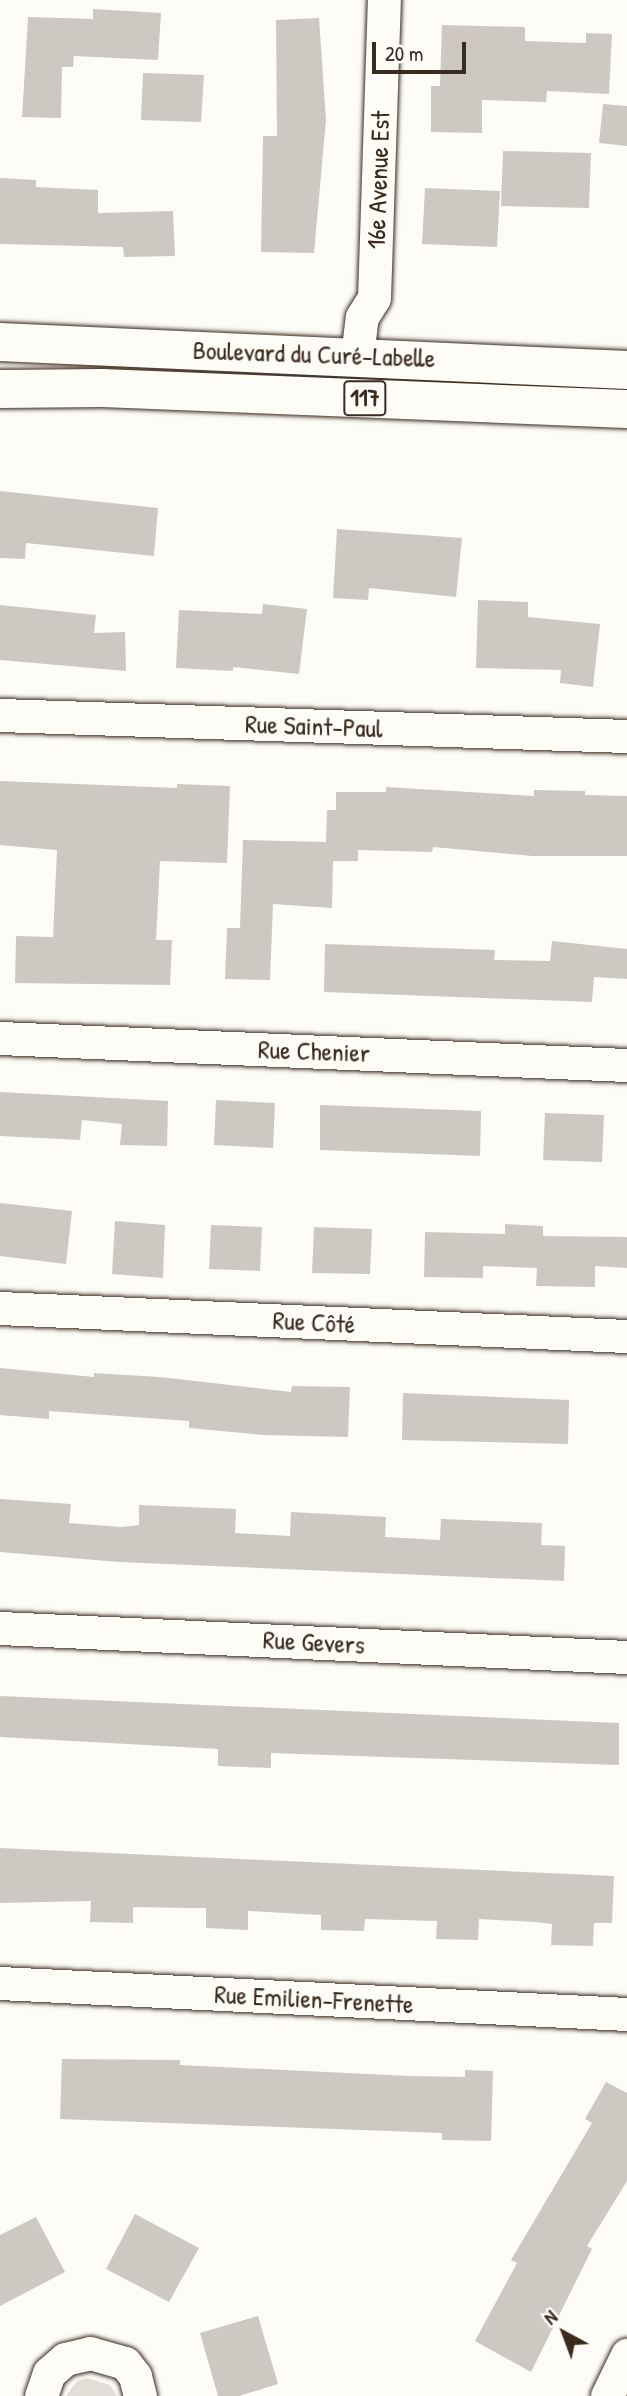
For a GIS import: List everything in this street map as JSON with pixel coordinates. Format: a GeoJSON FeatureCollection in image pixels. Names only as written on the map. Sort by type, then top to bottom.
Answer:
{"type":"FeatureCollection","features":[{"type":"Feature","properties":{"kind":"main road","name":"Boulevard du Curé-Labelle"},"geometry":{"type":"LineString","coordinates":[[0,342],[627,370]]}},
{"type":"Feature","properties":{"kind":"main road","name":"Boulevard du Curé-Labelle"},"geometry":{"type":"LineString","coordinates":[[0,389],[102,388],[627,409]]}},
{"type":"Feature","properties":{"kind":"street","name":"16e Avenue Est"},"geometry":{"type":"LineString","coordinates":[[356,356],[362,317],[374,298],[384,0]]}},
{"type":"Feature","properties":{"kind":"street","name":"Rue Saint-Paul"},"geometry":{"type":"LineString","coordinates":[[0,715],[627,736]]}},
{"type":"Feature","properties":{"kind":"street","name":"Rue Chenier"},"geometry":{"type":"LineString","coordinates":[[0,1038],[627,1065]]}},
{"type":"Feature","properties":{"kind":"street","name":"Rue Côté"},"geometry":{"type":"LineString","coordinates":[[0,1308],[627,1336]]}},
{"type":"Feature","properties":{"kind":"street","name":"Rue Gevers"},"geometry":{"type":"LineString","coordinates":[[0,1628],[627,1657]]}},
{"type":"Feature","properties":{"kind":"street","name":"Rue Emilien-Frenette"},"geometry":{"type":"LineString","coordinates":[[0,1983],[627,2014]]}},
{"type":"Feature","properties":{"kind":"street"},"geometry":{"type":"LineString","coordinates":[[41,2396],[49,2373],[65,2359],[90,2353],[125,2363],[135,2376],[140,2396]]}},
{"type":"Feature","properties":{"kind":"street"},"geometry":{"type":"LineString","coordinates":[[607,2396],[627,2355]]}},
{"type":"Feature","properties":{"kind":"shaded area"},"geometry":{"type":"Polygon","coordinates":[[[87,2378],[110,2385],[117,2396],[66,2396],[76,2382],[87,2378]]]}},
{"type":"Feature","properties":{"kind":"building"},"geometry":{"type":"Polygon","coordinates":[[[93,9],[161,13],[158,60],[74,56],[73,67],[62,67],[61,118],[22,117],[28,17],[93,19],[93,9]]]}},
{"type":"Feature","properties":{"kind":"building"},"geometry":{"type":"Polygon","coordinates":[[[319,18],[326,120],[314,253],[261,252],[263,136],[277,136],[276,20],[319,18]]]}},
{"type":"Feature","properties":{"kind":"building"},"geometry":{"type":"Polygon","coordinates":[[[442,25],[525,27],[525,41],[586,43],[586,33],[612,34],[609,94],[547,91],[546,102],[482,100],[482,133],[431,132],[431,86],[440,86],[442,25]]]}},
{"type":"Feature","properties":{"kind":"building"},"geometry":{"type":"Polygon","coordinates":[[[143,73],[204,75],[201,122],[141,120],[143,73]]]}},
{"type":"Feature","properties":{"kind":"building"},"geometry":{"type":"Polygon","coordinates":[[[603,104],[627,106],[627,146],[599,143],[603,104]]]}},
{"type":"Feature","properties":{"kind":"building"},"geometry":{"type":"Polygon","coordinates":[[[503,151],[591,153],[589,208],[501,206],[503,151]]]}},
{"type":"Feature","properties":{"kind":"building"},"geometry":{"type":"Polygon","coordinates":[[[0,178],[36,180],[36,187],[98,190],[98,213],[173,211],[175,256],[124,257],[123,247],[0,244],[0,178]]]}},
{"type":"Feature","properties":{"kind":"building"},"geometry":{"type":"Polygon","coordinates":[[[425,188],[500,191],[497,247],[422,244],[425,188]]]}},
{"type":"Feature","properties":{"kind":"building"},"geometry":{"type":"Polygon","coordinates":[[[0,491],[158,508],[154,556],[26,543],[25,559],[0,558],[0,491]]]}},
{"type":"Feature","properties":{"kind":"building"},"geometry":{"type":"Polygon","coordinates":[[[337,529],[462,538],[456,597],[369,588],[368,600],[333,598],[337,529]]]}},
{"type":"Feature","properties":{"kind":"building"},"geometry":{"type":"Polygon","coordinates":[[[478,600],[528,602],[528,617],[600,624],[593,687],[560,683],[561,670],[476,668],[478,600]]]}},
{"type":"Feature","properties":{"kind":"building"},"geometry":{"type":"Polygon","coordinates":[[[263,604],[307,609],[299,674],[233,667],[233,671],[176,668],[179,610],[262,614],[263,604]]]}},
{"type":"Feature","properties":{"kind":"building"},"geometry":{"type":"Polygon","coordinates":[[[0,605],[96,615],[94,633],[125,632],[126,671],[0,660],[0,605]]]}},
{"type":"Feature","properties":{"kind":"building"},"geometry":{"type":"Polygon","coordinates":[[[0,781],[177,788],[177,784],[230,786],[227,863],[160,861],[156,940],[172,940],[170,985],[15,983],[16,936],[53,937],[57,850],[0,845],[0,781]]]}},
{"type":"Feature","properties":{"kind":"building"},"geometry":{"type":"Polygon","coordinates":[[[386,787],[534,796],[534,790],[585,791],[585,795],[627,796],[627,856],[532,856],[433,847],[432,852],[358,850],[358,861],[333,861],[332,908],[273,904],[270,980],[225,979],[227,928],[240,928],[243,840],[326,842],[327,810],[336,810],[336,792],[386,792],[386,787]]]}},
{"type":"Feature","properties":{"kind":"building"},"geometry":{"type":"Polygon","coordinates":[[[552,941],[627,949],[627,979],[594,977],[592,1002],[324,992],[325,944],[495,950],[494,960],[550,961],[552,941]]]}},
{"type":"Feature","properties":{"kind":"building"},"geometry":{"type":"Polygon","coordinates":[[[0,1092],[168,1101],[167,1146],[120,1145],[122,1124],[82,1120],[80,1140],[0,1136],[0,1092]]]}},
{"type":"Feature","properties":{"kind":"building"},"geometry":{"type":"Polygon","coordinates":[[[216,1100],[275,1103],[273,1148],[214,1145],[216,1100]]]}},
{"type":"Feature","properties":{"kind":"building"},"geometry":{"type":"Polygon","coordinates":[[[320,1105],[481,1111],[480,1156],[320,1150],[320,1105]]]}},
{"type":"Feature","properties":{"kind":"building"},"geometry":{"type":"Polygon","coordinates":[[[545,1113],[604,1115],[602,1162],[543,1160],[545,1113]]]}},
{"type":"Feature","properties":{"kind":"building"},"geometry":{"type":"Polygon","coordinates":[[[0,1203],[72,1211],[66,1264],[0,1256],[0,1203]]]}},
{"type":"Feature","properties":{"kind":"building"},"geometry":{"type":"Polygon","coordinates":[[[115,1221],[165,1225],[163,1278],[112,1274],[115,1221]]]}},
{"type":"Feature","properties":{"kind":"building"},"geometry":{"type":"Polygon","coordinates":[[[505,1224],[543,1226],[543,1236],[627,1237],[627,1268],[595,1266],[595,1287],[536,1286],[537,1268],[483,1266],[483,1278],[424,1277],[425,1232],[505,1234],[505,1224]]]}},
{"type":"Feature","properties":{"kind":"building"},"geometry":{"type":"Polygon","coordinates":[[[211,1225],[262,1227],[260,1271],[209,1269],[211,1225]]]}},
{"type":"Feature","properties":{"kind":"building"},"geometry":{"type":"Polygon","coordinates":[[[314,1227],[372,1229],[370,1274],[312,1273],[314,1227]]]}},
{"type":"Feature","properties":{"kind":"building"},"geometry":{"type":"Polygon","coordinates":[[[0,1368],[94,1377],[94,1373],[160,1377],[291,1392],[292,1386],[350,1387],[348,1437],[263,1435],[189,1428],[189,1421],[49,1411],[49,1419],[0,1415],[0,1368]]]}},
{"type":"Feature","properties":{"kind":"building"},"geometry":{"type":"Polygon","coordinates":[[[403,1393],[569,1400],[568,1444],[402,1440],[403,1393]]]}},
{"type":"Feature","properties":{"kind":"building"},"geometry":{"type":"Polygon","coordinates":[[[0,1499],[71,1504],[69,1523],[121,1527],[139,1525],[139,1505],[236,1509],[235,1533],[290,1536],[291,1512],[386,1517],[385,1537],[440,1540],[441,1519],[542,1523],[541,1545],[565,1546],[564,1581],[119,1562],[0,1552],[0,1499]]]}},
{"type":"Feature","properties":{"kind":"building"},"geometry":{"type":"Polygon","coordinates":[[[0,1696],[619,1723],[619,1765],[271,1753],[271,1768],[218,1766],[218,1749],[0,1737],[0,1696]]]}},
{"type":"Feature","properties":{"kind":"building"},"geometry":{"type":"Polygon","coordinates":[[[0,1848],[614,1876],[612,1923],[594,1923],[593,1946],[551,1945],[552,1924],[479,1919],[478,1940],[436,1939],[437,1921],[365,1919],[364,1931],[321,1930],[321,1915],[248,1911],[248,1930],[206,1928],[206,1908],[133,1907],[133,1923],[90,1922],[91,1901],[0,1903],[0,1848]]]}},
{"type":"Feature","properties":{"kind":"building"},"geometry":{"type":"Polygon","coordinates":[[[62,2059],[180,2060],[180,2065],[409,2076],[465,2077],[465,2070],[493,2071],[491,2141],[442,2140],[442,2133],[60,2119],[62,2059]]]}},
{"type":"Feature","properties":{"kind":"building"},"geometry":{"type":"Polygon","coordinates":[[[606,2082],[627,2093],[627,2181],[587,2246],[592,2249],[531,2372],[475,2341],[517,2263],[511,2260],[592,2123],[585,2119],[606,2082]]]}},
{"type":"Feature","properties":{"kind":"building"},"geometry":{"type":"Polygon","coordinates":[[[135,2214],[199,2248],[169,2302],[106,2269],[135,2214]]]}},
{"type":"Feature","properties":{"kind":"building"},"geometry":{"type":"Polygon","coordinates":[[[36,2217],[65,2272],[0,2306],[0,2235],[36,2217]]]}},
{"type":"Feature","properties":{"kind":"building"},"geometry":{"type":"Polygon","coordinates":[[[258,2316],[278,2384],[239,2396],[218,2396],[200,2333],[258,2316]]]}}]}
